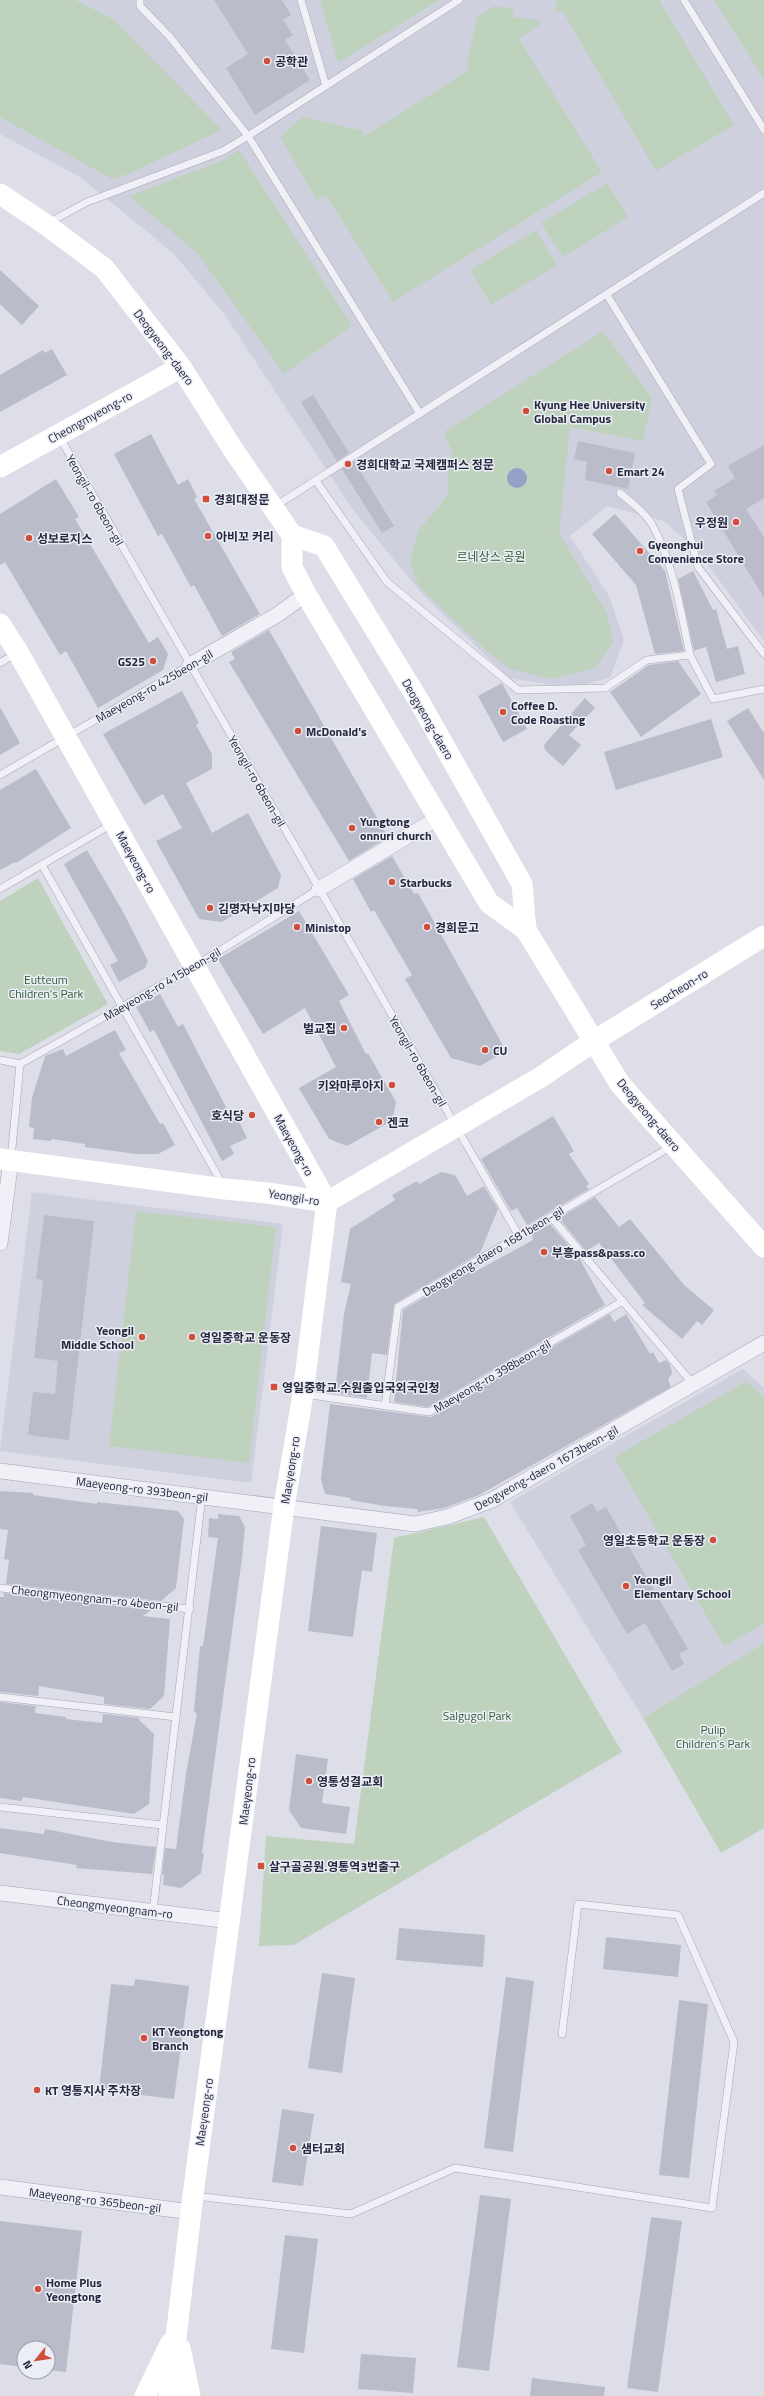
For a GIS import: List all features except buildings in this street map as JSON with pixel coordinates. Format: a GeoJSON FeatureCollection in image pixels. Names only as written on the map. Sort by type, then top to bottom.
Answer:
{"type":"FeatureCollection","features":[{"type":"Feature","properties":{"kind":"street","name":"Deogyeong-daero"},"geometry":{"type":"LineString","coordinates":[[0,194],[45,224],[104,268],[181,366],[234,451],[292,534],[292,567],[306,594],[489,903],[526,930],[620,1084],[764,1247]]}},
{"type":"Feature","properties":{"kind":"street","name":"Cheongmyeong-ro"},"geometry":{"type":"LineString","coordinates":[[0,467],[181,366]]}},
{"type":"Feature","properties":{"kind":"street","name":"Deogyeong-daero"},"geometry":{"type":"LineString","coordinates":[[292,534],[324,546],[419,702],[522,884],[526,930]]}},
{"type":"Feature","properties":{"kind":"street","name":"Maeyeong-ro 425beon-gil"},"geometry":{"type":"LineString","coordinates":[[190,665],[277,615],[306,594]]}},
{"type":"Feature","properties":{"kind":"street","name":"Maeyeong-ro"},"geometry":{"type":"LineString","coordinates":[[0,624],[18,652],[327,1202],[303,1394],[284,1506],[192,2204],[169,2396]]}},
{"type":"Feature","properties":{"kind":"street"},"geometry":{"type":"LineString","coordinates":[[319,889],[438,818]]}},
{"type":"Feature","properties":{"kind":"street","name":"Seocheon-ro"},"geometry":{"type":"LineString","coordinates":[[594,1041],[764,936]]}},
{"type":"Feature","properties":{"kind":"street","name":"Yeongil-ro"},"geometry":{"type":"LineString","coordinates":[[5,1160],[224,1189],[268,1193],[327,1202],[542,1077],[594,1041]]}},
{"type":"Feature","properties":{"kind":"street"},"geometry":{"type":"LineString","coordinates":[[0,1243],[5,1160]]}},
{"type":"Feature","properties":{"kind":"street","name":"Deogyeong-daero 1673beon-gil"},"geometry":{"type":"LineString","coordinates":[[284,1506],[396,1523],[415,1524],[447,1517],[492,1500],[764,1343]]}},
{"type":"Feature","properties":{"kind":"street","name":"Maeyeong-ro 393beon-gil"},"geometry":{"type":"LineString","coordinates":[[0,1471],[284,1506]]}},
{"type":"Feature","properties":{"kind":"street","name":"Cheongmyeongnam-ro"},"geometry":{"type":"LineString","coordinates":[[0,1893],[230,1921]]}},
{"type":"Feature","properties":{"kind":"street","name":"Maeyeong-ro 365beon-gil"},"geometry":{"type":"LineString","coordinates":[[0,2187],[192,2204]]}},
{"type":"Feature","properties":{"kind":"street"},"geometry":{"type":"LineString","coordinates":[[145,2396],[177,2329]]}},
{"type":"Feature","properties":{"kind":"street"},"geometry":{"type":"LineString","coordinates":[[177,2329],[190,2396]]}},
{"type":"Feature","properties":{"kind":"lane"},"geometry":{"type":"LineString","coordinates":[[140,0],[140,6],[170,37],[248,136],[420,414]]}},
{"type":"Feature","properties":{"kind":"lane"},"geometry":{"type":"LineString","coordinates":[[301,0],[326,86]]}},
{"type":"Feature","properties":{"kind":"lane"},"geometry":{"type":"LineString","coordinates":[[45,224],[87,202],[223,151],[459,0]]}},
{"type":"Feature","properties":{"kind":"lane"},"geometry":{"type":"LineString","coordinates":[[684,0],[764,130]]}},
{"type":"Feature","properties":{"kind":"lane"},"geometry":{"type":"LineString","coordinates":[[274,507],[764,193]]}},
{"type":"Feature","properties":{"kind":"lane"},"geometry":{"type":"LineString","coordinates":[[607,295],[711,464],[678,489],[698,567],[764,654]]}},
{"type":"Feature","properties":{"kind":"lane","name":"Yeongil-ro 6beon-gil"},"geometry":{"type":"LineString","coordinates":[[58,434],[519,1236]]}},
{"type":"Feature","properties":{"kind":"lane"},"geometry":{"type":"LineString","coordinates":[[316,481],[387,582],[518,690],[605,688],[647,660],[690,655]]}},
{"type":"Feature","properties":{"kind":"lane"},"geometry":{"type":"LineString","coordinates":[[620,492],[638,508],[654,527],[668,565],[690,655],[712,699],[764,689]]}},
{"type":"Feature","properties":{"kind":"lane"},"geometry":{"type":"LineString","coordinates":[[0,663],[18,652]]}},
{"type":"Feature","properties":{"kind":"lane","name":"Maeyeong-ro 425beon-gil"},"geometry":{"type":"LineString","coordinates":[[0,775],[190,665]]}},
{"type":"Feature","properties":{"kind":"lane"},"geometry":{"type":"LineString","coordinates":[[0,889],[114,823]]}},
{"type":"Feature","properties":{"kind":"lane"},"geometry":{"type":"LineString","coordinates":[[42,865],[224,1189]]}},
{"type":"Feature","properties":{"kind":"lane","name":"Maeyeong-ro 415beon-gil"},"geometry":{"type":"LineString","coordinates":[[20,1064],[195,966],[319,889]]}},
{"type":"Feature","properties":{"kind":"lane"},"geometry":{"type":"LineString","coordinates":[[0,1060],[20,1064],[5,1160]]}},
{"type":"Feature","properties":{"kind":"lane","name":"Deogyeong-daero 1681beon-gil"},"geometry":{"type":"LineString","coordinates":[[385,1406],[398,1307],[674,1145]]}},
{"type":"Feature","properties":{"kind":"lane"},"geometry":{"type":"LineString","coordinates":[[551,1217],[694,1384]]}},
{"type":"Feature","properties":{"kind":"lane","name":"Maeyeong-ro 398beon-gil"},"geometry":{"type":"LineString","coordinates":[[303,1394],[429,1412],[623,1302]]}},
{"type":"Feature","properties":{"kind":"lane","name":"Cheongmyeongnam-ro 4beon-gil"},"geometry":{"type":"LineString","coordinates":[[153,1911],[162,1825],[190,1609],[202,1496]]}},
{"type":"Feature","properties":{"kind":"lane","name":"Cheongmyeongnam-ro 4beon-gil"},"geometry":{"type":"LineString","coordinates":[[0,1588],[190,1609]]}},
{"type":"Feature","properties":{"kind":"lane"},"geometry":{"type":"LineString","coordinates":[[0,1697],[176,1717]]}},
{"type":"Feature","properties":{"kind":"lane"},"geometry":{"type":"LineString","coordinates":[[0,1807],[162,1825]]}},
{"type":"Feature","properties":{"kind":"lane"},"geometry":{"type":"LineString","coordinates":[[192,2204],[351,2214],[455,2168],[712,2208],[734,2042],[678,1915],[578,1904],[562,2034]]}},
{"type":"Feature","properties":{"kind":"shaded area","name":"Kyung Hee University Global Campus"},"geometry":{"type":"Polygon","coordinates":[[[0,0],[764,0],[764,641],[699,553],[664,521],[607,506],[570,536],[609,596],[624,640],[610,678],[570,688],[509,678],[424,596],[353,510],[225,315],[173,253],[80,177],[0,134],[0,0]]]}},
{"type":"Feature","properties":{"kind":"shaded area","name":"Yeongil Middle School"},"geometry":{"type":"Polygon","coordinates":[[[32,1192],[283,1224],[251,1483],[0,1451],[32,1192]]]}},
{"type":"Feature","properties":{"kind":"shaded area"},"geometry":{"type":"Polygon","coordinates":[[[743,1369],[764,1388],[764,1643],[643,1718],[510,1502],[743,1369]]]}},
{"type":"Feature","properties":{"kind":"green space"},"geometry":{"type":"Polygon","coordinates":[[[0,0],[75,0],[113,19],[222,130],[128,174],[112,179],[0,117],[0,0]]]}},
{"type":"Feature","properties":{"kind":"green space"},"geometry":{"type":"Polygon","coordinates":[[[320,0],[439,0],[338,63],[320,0]]]}},
{"type":"Feature","properties":{"kind":"green space"},"geometry":{"type":"Polygon","coordinates":[[[557,0],[659,0],[734,125],[656,171],[563,12],[555,10],[557,0]]]}},
{"type":"Feature","properties":{"kind":"green space"},"geometry":{"type":"Polygon","coordinates":[[[714,0],[764,0],[764,79],[714,0]]]}},
{"type":"Feature","properties":{"kind":"green space"},"geometry":{"type":"Polygon","coordinates":[[[494,6],[513,9],[514,17],[539,20],[539,25],[519,39],[602,172],[393,302],[326,195],[317,200],[280,137],[302,117],[364,131],[363,137],[471,69],[466,68],[477,17],[494,6]]]}},
{"type":"Feature","properties":{"kind":"green space"},"geometry":{"type":"Polygon","coordinates":[[[239,150],[352,326],[284,374],[197,253],[129,196],[224,160],[239,150]]]}},
{"type":"Feature","properties":{"kind":"green space"},"geometry":{"type":"Polygon","coordinates":[[[607,183],[628,217],[563,257],[541,223],[607,183]]]}},
{"type":"Feature","properties":{"kind":"green space"},"geometry":{"type":"Polygon","coordinates":[[[536,230],[557,265],[491,305],[470,270],[536,230]]]}},
{"type":"Feature","properties":{"kind":"green space","name":"르네상스 공원"},"geometry":{"type":"Polygon","coordinates":[[[603,331],[652,398],[643,441],[570,427],[559,533],[607,613],[613,642],[596,668],[551,679],[510,669],[488,652],[419,587],[410,562],[418,531],[448,495],[448,472],[452,452],[444,432],[603,331]]]}},
{"type":"Feature","properties":{"kind":"green space","name":"Eutteum Children's Park"},"geometry":{"type":"Polygon","coordinates":[[[38,878],[108,1004],[19,1054],[0,1051],[0,901],[38,878]]]}},
{"type":"Feature","properties":{"kind":"green space","name":"영일중학교 운동장"},"geometry":{"type":"Polygon","coordinates":[[[136,1211],[276,1227],[249,1463],[109,1446],[136,1211]]]}},
{"type":"Feature","properties":{"kind":"green space","name":"영일초등학교 운동장"},"geometry":{"type":"Polygon","coordinates":[[[747,1381],[764,1397],[764,1624],[724,1646],[614,1457],[747,1381]]]}},
{"type":"Feature","properties":{"kind":"green space","name":"Salgugol Park"},"geometry":{"type":"Polygon","coordinates":[[[484,1517],[622,1752],[294,1945],[259,1946],[266,1836],[354,1844],[394,1538],[484,1517]]]}},
{"type":"Feature","properties":{"kind":"green space","name":"Pulip Children's Park"},"geometry":{"type":"Polygon","coordinates":[[[764,1643],[764,1828],[721,1853],[643,1718],[764,1643]]]}},
{"type":"Feature","properties":{"kind":"water"},"geometry":{"type":"Polygon","coordinates":[[[513,468],[521,468],[527,474],[527,482],[521,488],[513,488],[507,482],[507,474],[513,468]]]}},
{"type":"Feature","properties":{"kind":"place","name":"공학관"},"geometry":{"type":"Point","coordinates":[267,61]}},
{"type":"Feature","properties":{"kind":"place","name":"Kyung Hee University Global Campus"},"geometry":{"type":"Point","coordinates":[526,411]}},
{"type":"Feature","properties":{"kind":"place","name":"경희대학교 국제캠퍼스 정문"},"geometry":{"type":"Point","coordinates":[348,464]}},
{"type":"Feature","properties":{"kind":"place","name":"Emart 24"},"geometry":{"type":"Point","coordinates":[609,471]}},
{"type":"Feature","properties":{"kind":"place","name":"경희대정문"},"geometry":{"type":"Point","coordinates":[206,499]}},
{"type":"Feature","properties":{"kind":"place","name":"우정원"},"geometry":{"type":"Point","coordinates":[736,522]}},
{"type":"Feature","properties":{"kind":"place","name":"아비꼬 커리"},"geometry":{"type":"Point","coordinates":[208,536]}},
{"type":"Feature","properties":{"kind":"place","name":"성보로지스"},"geometry":{"type":"Point","coordinates":[29,538]}},
{"type":"Feature","properties":{"kind":"place","name":"Gyeonghui Convenience Store"},"geometry":{"type":"Point","coordinates":[640,551]}},
{"type":"Feature","properties":{"kind":"place","name":"GS25"},"geometry":{"type":"Point","coordinates":[153,661]}},
{"type":"Feature","properties":{"kind":"place","name":"Coffee D. Code Roasting"},"geometry":{"type":"Point","coordinates":[503,712]}},
{"type":"Feature","properties":{"kind":"place","name":"McDonald's"},"geometry":{"type":"Point","coordinates":[298,731]}},
{"type":"Feature","properties":{"kind":"place","name":"Yungtong onnuri church"},"geometry":{"type":"Point","coordinates":[352,828]}},
{"type":"Feature","properties":{"kind":"place","name":"Starbucks"},"geometry":{"type":"Point","coordinates":[392,882]}},
{"type":"Feature","properties":{"kind":"place","name":"김명자낙지마당"},"geometry":{"type":"Point","coordinates":[210,908]}},
{"type":"Feature","properties":{"kind":"place","name":"Ministop"},"geometry":{"type":"Point","coordinates":[297,927]}},
{"type":"Feature","properties":{"kind":"place","name":"경희문고"},"geometry":{"type":"Point","coordinates":[427,927]}},
{"type":"Feature","properties":{"kind":"place","name":"벌교집"},"geometry":{"type":"Point","coordinates":[344,1028]}},
{"type":"Feature","properties":{"kind":"place","name":"CU"},"geometry":{"type":"Point","coordinates":[485,1050]}},
{"type":"Feature","properties":{"kind":"place","name":"키와마루아지"},"geometry":{"type":"Point","coordinates":[392,1085]}},
{"type":"Feature","properties":{"kind":"place","name":"호식당"},"geometry":{"type":"Point","coordinates":[252,1115]}},
{"type":"Feature","properties":{"kind":"place","name":"겐코"},"geometry":{"type":"Point","coordinates":[379,1122]}},
{"type":"Feature","properties":{"kind":"place","name":"부흥pass&pass.co"},"geometry":{"type":"Point","coordinates":[544,1252]}},
{"type":"Feature","properties":{"kind":"place","name":"Yeongil Middle School"},"geometry":{"type":"Point","coordinates":[142,1337]}},
{"type":"Feature","properties":{"kind":"place","name":"영일중학교 운동장"},"geometry":{"type":"Point","coordinates":[192,1337]}},
{"type":"Feature","properties":{"kind":"place","name":"영일중학교.수원출입국외국인청"},"geometry":{"type":"Point","coordinates":[274,1387]}},
{"type":"Feature","properties":{"kind":"place","name":"영일초등학교 운동장"},"geometry":{"type":"Point","coordinates":[713,1540]}},
{"type":"Feature","properties":{"kind":"place","name":"Yeongil Elementary School"},"geometry":{"type":"Point","coordinates":[626,1586]}},
{"type":"Feature","properties":{"kind":"place","name":"영통성결교회"},"geometry":{"type":"Point","coordinates":[309,1781]}},
{"type":"Feature","properties":{"kind":"place","name":"살구골공원.영통역3번출구"},"geometry":{"type":"Point","coordinates":[261,1866]}},
{"type":"Feature","properties":{"kind":"place","name":"KT Yeongtong Branch"},"geometry":{"type":"Point","coordinates":[144,2038]}},
{"type":"Feature","properties":{"kind":"place","name":"KT 영통지사 주차장"},"geometry":{"type":"Point","coordinates":[37,2090]}},
{"type":"Feature","properties":{"kind":"place","name":"샘터교회"},"geometry":{"type":"Point","coordinates":[293,2148]}},
{"type":"Feature","properties":{"kind":"place","name":"Home Plus Yeongtong"},"geometry":{"type":"Point","coordinates":[38,2289]}}]}
